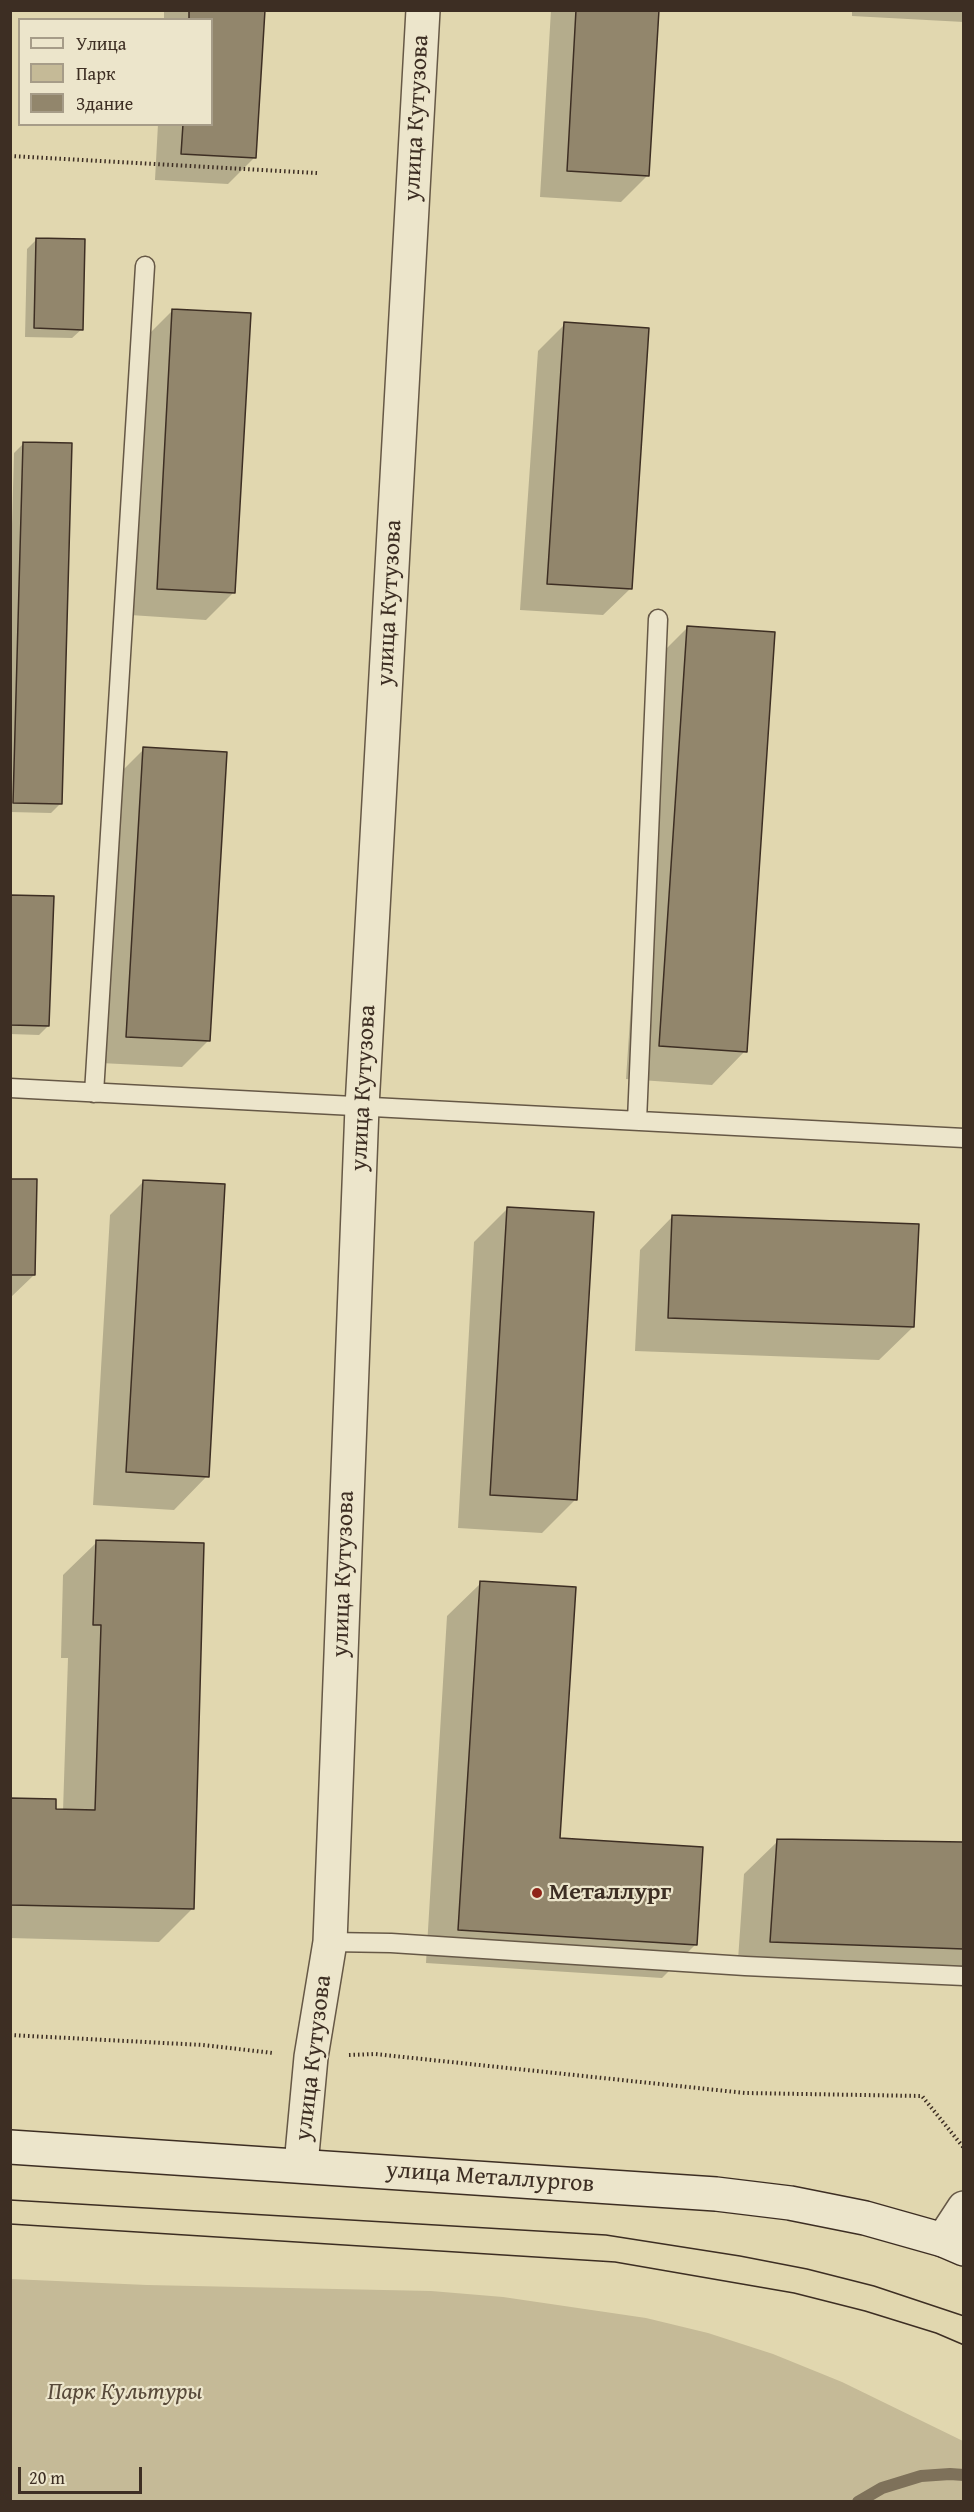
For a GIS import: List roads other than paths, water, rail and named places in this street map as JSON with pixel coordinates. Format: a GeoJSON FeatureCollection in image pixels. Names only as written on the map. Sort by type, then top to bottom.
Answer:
{"type":"FeatureCollection","features":[{"type":"Feature","properties":{"kind":"street","name":"улица Кутузова"},"geometry":{"type":"LineString","coordinates":[[301,2165],[311,2057],[330,1942],[362,1107],[423,10]]}},
{"type":"Feature","properties":{"kind":"street","name":"улица Металлургов"},"geometry":{"type":"LineString","coordinates":[[10,2147],[716,2193],[790,2203],[865,2218],[953,2245]]}},
{"type":"Feature","properties":{"kind":"street"},"geometry":{"type":"LineString","coordinates":[[953,2245],[963,2208]]}},
{"type":"Feature","properties":{"kind":"lane"},"geometry":{"type":"LineString","coordinates":[[94,1093],[145,266]]}},
{"type":"Feature","properties":{"kind":"lane"},"geometry":{"type":"LineString","coordinates":[[637,1121],[658,619]]}},
{"type":"Feature","properties":{"kind":"lane"},"geometry":{"type":"LineString","coordinates":[[10,1088],[963,1138]]}},
{"type":"Feature","properties":{"kind":"lane"},"geometry":{"type":"LineString","coordinates":[[330,1942],[391,1943],[745,1966],[963,1976]]}},
{"type":"Feature","properties":{"kind":"waterway"},"geometry":{"type":"LineString","coordinates":[[858,2502],[882,2488],[921,2476],[964,2475]]}},
{"type":"Feature","properties":{"kind":"tram line"},"geometry":{"type":"LineString","coordinates":[[10,2200],[606,2235],[807,2269],[874,2286],[964,2316]]}},
{"type":"Feature","properties":{"kind":"tram line"},"geometry":{"type":"LineString","coordinates":[[10,2224],[615,2262],[794,2293],[865,2311],[936,2333],[964,2345]]}},
{"type":"Feature","properties":{"kind":"place","name":"Металлург"},"geometry":{"type":"Point","coordinates":[537,1893]}},
{"type":"Feature","properties":{"kind":"park label","name":"Парк Культуры"},"geometry":{"type":"Point","coordinates":[125,2393]}}]}
